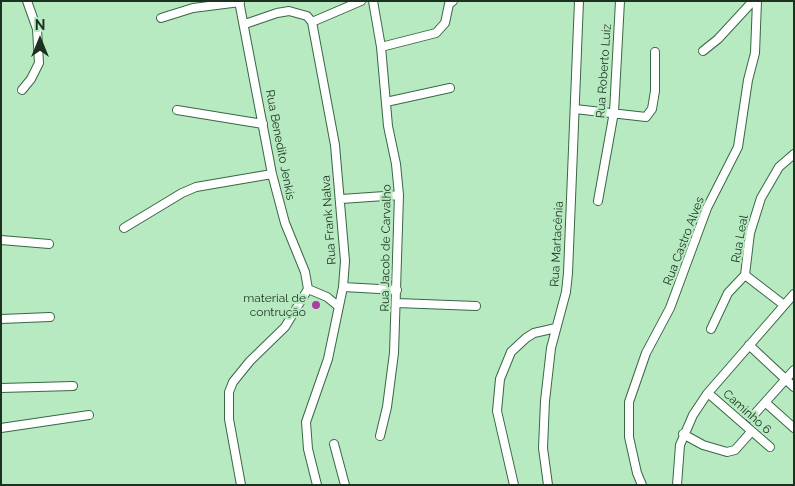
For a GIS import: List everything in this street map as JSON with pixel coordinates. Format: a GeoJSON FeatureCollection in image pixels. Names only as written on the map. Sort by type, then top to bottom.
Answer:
{"type":"FeatureCollection","features":[{"type":"Feature","properties":{"kind":"street"},"geometry":{"type":"LineString","coordinates":[[22,90],[35,72],[39,54],[37,29],[27,1]]}},
{"type":"Feature","properties":{"kind":"street"},"geometry":{"type":"LineString","coordinates":[[245,24],[289,11],[307,16],[312,22],[361,1]]}},
{"type":"Feature","properties":{"kind":"street","name":"Rua Jacob de Carvalho"},"geometry":{"type":"LineString","coordinates":[[373,1],[381,47],[386,102],[400,195],[397,303],[387,407],[380,436]]}},
{"type":"Feature","properties":{"kind":"street"},"geometry":{"type":"LineString","coordinates":[[381,47],[436,33],[445,23],[449,4],[453,1]]}},
{"type":"Feature","properties":{"kind":"street","name":"Rua Martacênia"},"geometry":{"type":"LineString","coordinates":[[548,485],[543,448],[545,409],[556,328],[566,292],[568,273],[579,1]]}},
{"type":"Feature","properties":{"kind":"street","name":"Rua Roberto Luiz"},"geometry":{"type":"LineString","coordinates":[[598,201],[614,112],[620,1]]}},
{"type":"Feature","properties":{"kind":"street"},"geometry":{"type":"LineString","coordinates":[[703,51],[718,40],[752,1]]}},
{"type":"Feature","properties":{"kind":"street","name":"Rua Castro Alves"},"geometry":{"type":"LineString","coordinates":[[642,485],[637,473],[629,437],[629,402],[646,353],[670,308],[707,208],[738,147],[748,80],[755,52],[757,1]]}},
{"type":"Feature","properties":{"kind":"street"},"geometry":{"type":"LineString","coordinates":[[160,18],[193,8],[239,2]]}},
{"type":"Feature","properties":{"kind":"street","name":"Rua Benedito Jenkis"},"geometry":{"type":"LineString","coordinates":[[239,2],[245,24],[272,174],[285,223],[305,272],[308,289]]}},
{"type":"Feature","properties":{"kind":"street","name":"Rua Frank Nalva"},"geometry":{"type":"LineString","coordinates":[[312,22],[333,135],[341,199],[345,261],[343,287],[328,358],[306,422],[308,450],[317,485]]}},
{"type":"Feature","properties":{"kind":"street"},"geometry":{"type":"LineString","coordinates":[[575,109],[614,112],[641,117],[649,115],[657,78],[655,52]]}},
{"type":"Feature","properties":{"kind":"street"},"geometry":{"type":"LineString","coordinates":[[386,102],[450,88]]}},
{"type":"Feature","properties":{"kind":"street"},"geometry":{"type":"LineString","coordinates":[[178,110],[263,124]]}},
{"type":"Feature","properties":{"kind":"street","name":"Rua Leal"},"geometry":{"type":"LineString","coordinates":[[711,329],[728,293],[745,275],[750,233],[761,198],[779,167],[794,154]]}},
{"type":"Feature","properties":{"kind":"street"},"geometry":{"type":"LineString","coordinates":[[124,228],[182,193],[196,187],[272,174]]}},
{"type":"Feature","properties":{"kind":"street"},"geometry":{"type":"LineString","coordinates":[[341,199],[400,195]]}},
{"type":"Feature","properties":{"kind":"street"},"geometry":{"type":"LineString","coordinates":[[1,240],[49,244]]}},
{"type":"Feature","properties":{"kind":"street"},"geometry":{"type":"LineString","coordinates":[[745,275],[784,305]]}},
{"type":"Feature","properties":{"kind":"street"},"geometry":{"type":"LineString","coordinates":[[343,287],[396,290]]}},
{"type":"Feature","properties":{"kind":"street"},"geometry":{"type":"LineString","coordinates":[[241,485],[229,419],[229,392],[233,382],[250,361],[285,327],[308,289],[327,297],[338,306]]}},
{"type":"Feature","properties":{"kind":"street"},"geometry":{"type":"LineString","coordinates":[[677,485],[677,460],[683,434],[693,415],[708,392],[794,294]]}},
{"type":"Feature","properties":{"kind":"street"},"geometry":{"type":"LineString","coordinates":[[397,303],[476,306]]}},
{"type":"Feature","properties":{"kind":"street"},"geometry":{"type":"LineString","coordinates":[[1,319],[50,317]]}},
{"type":"Feature","properties":{"kind":"street"},"geometry":{"type":"LineString","coordinates":[[514,485],[497,411],[500,379],[511,352],[526,338],[534,333],[556,328]]}},
{"type":"Feature","properties":{"kind":"street"},"geometry":{"type":"LineString","coordinates":[[749,345],[794,387]]}},
{"type":"Feature","properties":{"kind":"street"},"geometry":{"type":"LineString","coordinates":[[751,418],[794,370]]}},
{"type":"Feature","properties":{"kind":"street"},"geometry":{"type":"LineString","coordinates":[[1,388],[73,386]]}},
{"type":"Feature","properties":{"kind":"street","name":"Caminho 6"},"geometry":{"type":"LineString","coordinates":[[708,392],[770,448]]}},
{"type":"Feature","properties":{"kind":"street"},"geometry":{"type":"LineString","coordinates":[[766,403],[794,428]]}},
{"type":"Feature","properties":{"kind":"street"},"geometry":{"type":"LineString","coordinates":[[1,428],[89,415]]}},
{"type":"Feature","properties":{"kind":"street"},"geometry":{"type":"LineString","coordinates":[[683,434],[703,445],[727,452],[736,450],[751,432]]}},
{"type":"Feature","properties":{"kind":"street"},"geometry":{"type":"LineString","coordinates":[[334,444],[345,485]]}},
{"type":"Feature","properties":{"kind":"place","name":"material de contrução"},"geometry":{"type":"Point","coordinates":[316,305]}}]}
